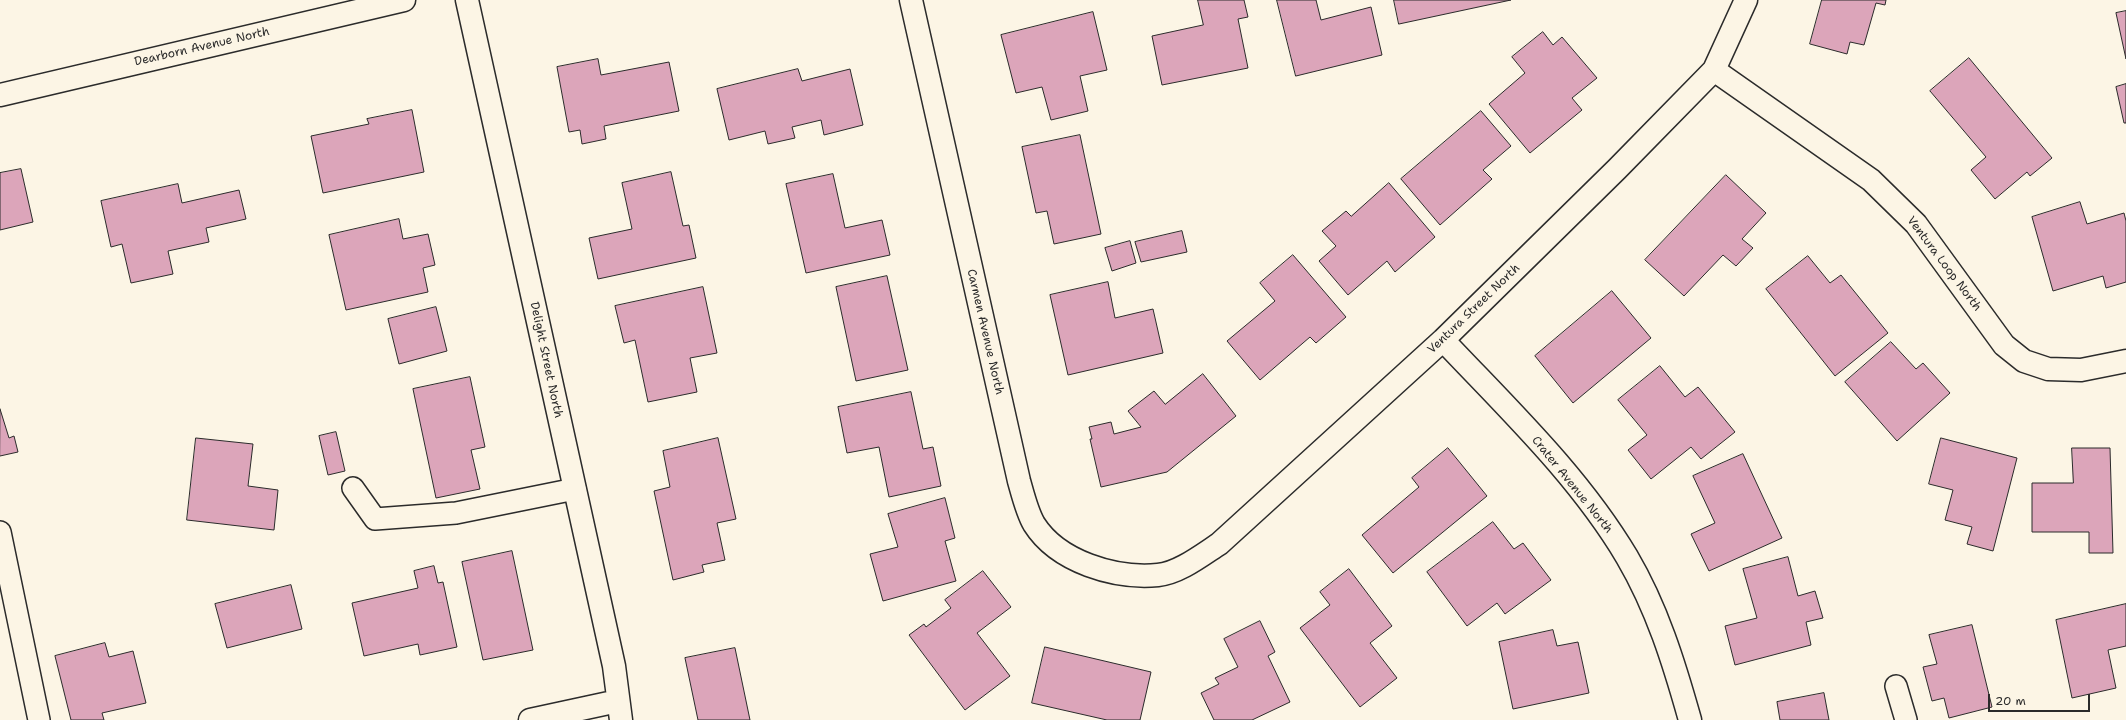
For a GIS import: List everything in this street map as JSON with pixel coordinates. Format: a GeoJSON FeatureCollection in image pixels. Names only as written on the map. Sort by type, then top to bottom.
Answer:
{"type":"FeatureCollection","features":[{"type":"Feature","properties":{"kind":"street","name":"Dearborn Avenue North"},"geometry":{"type":"LineString","coordinates":[[0,95],[404,0]]}},
{"type":"Feature","properties":{"kind":"street","name":"Delight Street North"},"geometry":{"type":"LineString","coordinates":[[467,0],[614,666],[620,710]]}},
{"type":"Feature","properties":{"kind":"street","name":"Carmen Avenue North"},"geometry":{"type":"LineString","coordinates":[[911,0],[1019,481],[1034,524],[1052,545],[1082,563],[1114,573],[1159,575]]}},
{"type":"Feature","properties":{"kind":"street","name":"Ventura Street North"},"geometry":{"type":"LineString","coordinates":[[1159,575],[1190,564],[1220,544],[1443,340],[1617,169],[1714,70],[1746,0]]}},
{"type":"Feature","properties":{"kind":"street","name":"Ventura Loop North"},"geometry":{"type":"LineString","coordinates":[[1714,70],[1871,180],[1916,224],[2004,345],[2024,361],[2048,369],[2081,370],[2126,361]]}},
{"type":"Feature","properties":{"kind":"street","name":"Crater Avenue North"},"geometry":{"type":"LineString","coordinates":[[1443,340],[1548,452],[1607,527],[1627,558],[1659,622],[1675,665],[1690,720]]}},
{"type":"Feature","properties":{"kind":"street"},"geometry":{"type":"LineString","coordinates":[[530,720],[620,710]]}},
{"type":"Feature","properties":{"kind":"lane"},"geometry":{"type":"LineString","coordinates":[[353,488],[375,519],[456,513],[575,490]]}},
{"type":"Feature","properties":{"kind":"lane"},"geometry":{"type":"LineString","coordinates":[[0,532],[39,720]]}},
{"type":"Feature","properties":{"kind":"lane"},"geometry":{"type":"LineString","coordinates":[[1896,686],[1906,720]]}},
{"type":"Feature","properties":{"kind":"building"},"geometry":{"type":"Polygon","coordinates":[[[1198,0],[1244,0],[1248,17],[1238,19],[1248,68],[1162,85],[1152,36],[1203,25],[1198,0]]]}},
{"type":"Feature","properties":{"kind":"building"},"geometry":{"type":"Polygon","coordinates":[[[1277,0],[1316,0],[1321,20],[1371,7],[1382,55],[1296,76],[1277,0]]]}},
{"type":"Feature","properties":{"kind":"building"},"geometry":{"type":"Polygon","coordinates":[[[1394,0],[1511,0],[1399,24],[1394,0]]]}},
{"type":"Feature","properties":{"kind":"building"},"geometry":{"type":"Polygon","coordinates":[[[1822,0],[1886,0],[1885,5],[1876,3],[1864,45],[1850,42],[1847,54],[1810,44],[1822,0]]]}},
{"type":"Feature","properties":{"kind":"building"},"geometry":{"type":"Polygon","coordinates":[[[2126,11],[2126,59],[2116,13],[2126,11]]]}},
{"type":"Feature","properties":{"kind":"building"},"geometry":{"type":"Polygon","coordinates":[[[1093,12],[1107,70],[1080,76],[1088,111],[1051,120],[1042,87],[1016,93],[1001,35],[1093,12]]]}},
{"type":"Feature","properties":{"kind":"building"},"geometry":{"type":"Polygon","coordinates":[[[1543,32],[1553,45],[1562,37],[1597,78],[1572,98],[1582,110],[1530,153],[1489,104],[1525,73],[1512,57],[1543,32]]]}},
{"type":"Feature","properties":{"kind":"building"},"geometry":{"type":"Polygon","coordinates":[[[1969,58],[2052,158],[2030,176],[2027,172],[1995,199],[1971,170],[1986,157],[1930,91],[1969,58]]]}},
{"type":"Feature","properties":{"kind":"building"},"geometry":{"type":"Polygon","coordinates":[[[598,59],[601,75],[669,62],[679,111],[604,126],[606,139],[582,144],[580,130],[569,132],[557,67],[598,59]]]}},
{"type":"Feature","properties":{"kind":"building"},"geometry":{"type":"Polygon","coordinates":[[[798,69],[802,81],[850,69],[863,125],[824,135],[821,120],[792,127],[795,138],[768,144],[765,131],[729,140],[717,89],[798,69]]]}},
{"type":"Feature","properties":{"kind":"building"},"geometry":{"type":"Polygon","coordinates":[[[2126,84],[2126,123],[2124,123],[2116,87],[2126,84]]]}},
{"type":"Feature","properties":{"kind":"building"},"geometry":{"type":"Polygon","coordinates":[[[412,110],[424,172],[323,193],[311,136],[369,124],[367,119],[412,110]]]}},
{"type":"Feature","properties":{"kind":"building"},"geometry":{"type":"Polygon","coordinates":[[[1481,111],[1511,146],[1483,170],[1492,179],[1440,225],[1401,179],[1481,111]]]}},
{"type":"Feature","properties":{"kind":"building"},"geometry":{"type":"Polygon","coordinates":[[[1080,135],[1101,234],[1054,244],[1047,211],[1036,213],[1022,147],[1080,135]]]}},
{"type":"Feature","properties":{"kind":"building"},"geometry":{"type":"Polygon","coordinates":[[[21,169],[33,222],[0,230],[0,173],[21,169]]]}},
{"type":"Feature","properties":{"kind":"building"},"geometry":{"type":"Polygon","coordinates":[[[671,172],[683,226],[689,225],[696,258],[598,279],[589,238],[632,229],[622,183],[671,172]]]}},
{"type":"Feature","properties":{"kind":"building"},"geometry":{"type":"Polygon","coordinates":[[[833,174],[845,228],[882,220],[890,255],[806,273],[786,184],[833,174]]]}},
{"type":"Feature","properties":{"kind":"building"},"geometry":{"type":"Polygon","coordinates":[[[1726,175],[1766,213],[1742,239],[1753,248],[1736,266],[1723,255],[1684,296],[1645,260],[1726,175]]]}},
{"type":"Feature","properties":{"kind":"building"},"geometry":{"type":"Polygon","coordinates":[[[1389,183],[1435,237],[1395,272],[1387,261],[1348,295],[1319,261],[1336,246],[1322,231],[1346,211],[1351,216],[1389,183]]]}},
{"type":"Feature","properties":{"kind":"building"},"geometry":{"type":"Polygon","coordinates":[[[178,184],[182,203],[239,190],[246,219],[206,228],[209,242],[168,251],[173,274],[131,283],[122,244],[111,247],[101,201],[178,184]]]}},
{"type":"Feature","properties":{"kind":"building"},"geometry":{"type":"Polygon","coordinates":[[[2080,202],[2087,224],[2124,213],[2126,221],[2126,282],[2106,288],[2103,276],[2053,291],[2032,217],[2080,202]]]}},
{"type":"Feature","properties":{"kind":"building"},"geometry":{"type":"Polygon","coordinates":[[[399,219],[403,239],[428,234],[435,265],[423,268],[428,292],[346,310],[329,235],[399,219]]]}},
{"type":"Feature","properties":{"kind":"building"},"geometry":{"type":"Polygon","coordinates":[[[1182,231],[1187,252],[1141,262],[1135,242],[1182,231]]]}},
{"type":"Feature","properties":{"kind":"building"},"geometry":{"type":"Polygon","coordinates":[[[1130,241],[1136,263],[1112,271],[1105,248],[1130,241]]]}},
{"type":"Feature","properties":{"kind":"building"},"geometry":{"type":"Polygon","coordinates":[[[1293,255],[1346,317],[1316,343],[1310,337],[1260,380],[1227,341],[1275,301],[1260,283],[1293,255]]]}},
{"type":"Feature","properties":{"kind":"building"},"geometry":{"type":"Polygon","coordinates":[[[1808,256],[1830,283],[1841,275],[1888,333],[1835,376],[1766,289],[1808,256]]]}},
{"type":"Feature","properties":{"kind":"building"},"geometry":{"type":"Polygon","coordinates":[[[887,276],[908,370],[856,381],[836,287],[887,276]]]}},
{"type":"Feature","properties":{"kind":"building"},"geometry":{"type":"Polygon","coordinates":[[[1108,282],[1115,318],[1153,309],[1163,353],[1068,375],[1050,295],[1108,282]]]}},
{"type":"Feature","properties":{"kind":"building"},"geometry":{"type":"Polygon","coordinates":[[[703,287],[717,353],[690,358],[697,392],[648,402],[635,340],[624,343],[615,306],[703,287]]]}},
{"type":"Feature","properties":{"kind":"building"},"geometry":{"type":"Polygon","coordinates":[[[1612,291],[1651,338],[1573,403],[1535,356],[1612,291]]]}},
{"type":"Feature","properties":{"kind":"building"},"geometry":{"type":"Polygon","coordinates":[[[436,307],[447,351],[399,364],[388,319],[436,307]]]}},
{"type":"Feature","properties":{"kind":"building"},"geometry":{"type":"Polygon","coordinates":[[[1891,342],[1916,369],[1923,363],[1950,393],[1897,441],[1845,382],[1891,342]]]}},
{"type":"Feature","properties":{"kind":"building"},"geometry":{"type":"Polygon","coordinates":[[[1660,366],[1685,397],[1698,387],[1735,432],[1701,459],[1691,447],[1651,479],[1628,450],[1647,435],[1618,400],[1660,366]]]}},
{"type":"Feature","properties":{"kind":"building"},"geometry":{"type":"Polygon","coordinates":[[[1203,374],[1236,416],[1167,472],[1101,487],[1090,439],[1092,439],[1089,427],[1111,422],[1114,434],[1141,427],[1128,411],[1154,391],[1165,404],[1203,374]]]}},
{"type":"Feature","properties":{"kind":"building"},"geometry":{"type":"Polygon","coordinates":[[[470,377],[485,447],[471,450],[480,489],[436,498],[413,389],[470,377]]]}},
{"type":"Feature","properties":{"kind":"building"},"geometry":{"type":"Polygon","coordinates":[[[911,392],[923,449],[933,447],[941,486],[889,497],[879,447],[847,453],[838,407],[911,392]]]}},
{"type":"Feature","properties":{"kind":"building"},"geometry":{"type":"Polygon","coordinates":[[[0,409],[9,438],[14,436],[18,452],[0,456],[0,409]]]}},
{"type":"Feature","properties":{"kind":"building"},"geometry":{"type":"Polygon","coordinates":[[[336,432],[345,471],[328,475],[319,436],[336,432]]]}},
{"type":"Feature","properties":{"kind":"building"},"geometry":{"type":"Polygon","coordinates":[[[196,438],[253,444],[248,486],[278,490],[274,530],[187,520],[196,438]]]}},
{"type":"Feature","properties":{"kind":"building"},"geometry":{"type":"Polygon","coordinates":[[[718,438],[736,519],[717,523],[725,560],[702,565],[704,572],[673,580],[654,491],[670,487],[663,451],[718,438]]]}},
{"type":"Feature","properties":{"kind":"building"},"geometry":{"type":"Polygon","coordinates":[[[1941,438],[2017,458],[1993,551],[1967,544],[1972,527],[1945,520],[1953,490],[1929,484],[1941,438]]]}},
{"type":"Feature","properties":{"kind":"building"},"geometry":{"type":"Polygon","coordinates":[[[1448,448],[1487,496],[1393,573],[1362,535],[1419,487],[1412,478],[1448,448]]]}},
{"type":"Feature","properties":{"kind":"building"},"geometry":{"type":"Polygon","coordinates":[[[2072,448],[2110,448],[2113,553],[2089,553],[2089,532],[2032,532],[2032,483],[2073,483],[2072,448]]]}},
{"type":"Feature","properties":{"kind":"building"},"geometry":{"type":"Polygon","coordinates":[[[1743,454],[1782,538],[1709,571],[1691,534],[1715,523],[1693,476],[1743,454]]]}},
{"type":"Feature","properties":{"kind":"building"},"geometry":{"type":"Polygon","coordinates":[[[945,498],[955,538],[945,541],[956,581],[883,601],[870,554],[898,547],[888,514],[945,498]]]}},
{"type":"Feature","properties":{"kind":"building"},"geometry":{"type":"Polygon","coordinates":[[[1493,522],[1514,549],[1523,543],[1551,580],[1505,614],[1497,603],[1467,626],[1427,572],[1493,522]]]}},
{"type":"Feature","properties":{"kind":"building"},"geometry":{"type":"Polygon","coordinates":[[[512,551],[533,650],[483,660],[462,562],[512,551]]]}},
{"type":"Feature","properties":{"kind":"building"},"geometry":{"type":"Polygon","coordinates":[[[1788,557],[1798,596],[1815,591],[1823,618],[1806,622],[1811,645],[1735,665],[1725,626],[1757,618],[1743,569],[1788,557]]]}},
{"type":"Feature","properties":{"kind":"building"},"geometry":{"type":"Polygon","coordinates":[[[434,566],[438,583],[443,582],[457,647],[420,655],[418,644],[364,656],[352,603],[418,588],[414,571],[434,566]]]}},
{"type":"Feature","properties":{"kind":"building"},"geometry":{"type":"Polygon","coordinates":[[[1349,569],[1392,626],[1370,643],[1397,678],[1360,707],[1300,628],[1330,605],[1320,592],[1349,569]]]}},
{"type":"Feature","properties":{"kind":"building"},"geometry":{"type":"Polygon","coordinates":[[[983,571],[1011,607],[977,633],[1010,676],[965,710],[909,635],[924,624],[926,627],[951,608],[945,600],[983,571]]]}},
{"type":"Feature","properties":{"kind":"building"},"geometry":{"type":"Polygon","coordinates":[[[291,585],[302,629],[227,648],[215,604],[291,585]]]}},
{"type":"Feature","properties":{"kind":"building"},"geometry":{"type":"Polygon","coordinates":[[[2126,604],[2126,646],[2108,650],[2116,688],[2072,698],[2056,620],[2126,604]]]}},
{"type":"Feature","properties":{"kind":"building"},"geometry":{"type":"Polygon","coordinates":[[[1260,621],[1275,652],[1268,656],[1290,702],[1252,720],[1214,720],[1201,693],[1219,684],[1215,678],[1238,667],[1224,639],[1260,621]]]}},
{"type":"Feature","properties":{"kind":"building"},"geometry":{"type":"Polygon","coordinates":[[[1972,625],[1992,707],[1949,718],[1944,698],[1932,701],[1923,667],[1937,664],[1929,635],[1972,625]]]}},
{"type":"Feature","properties":{"kind":"building"},"geometry":{"type":"Polygon","coordinates":[[[1553,630],[1557,646],[1578,642],[1589,693],[1513,709],[1499,642],[1553,630]]]}},
{"type":"Feature","properties":{"kind":"building"},"geometry":{"type":"Polygon","coordinates":[[[105,643],[109,657],[133,651],[146,703],[102,713],[104,720],[71,720],[55,656],[105,643]]]}},
{"type":"Feature","properties":{"kind":"building"},"geometry":{"type":"Polygon","coordinates":[[[1045,647],[1151,672],[1140,720],[1107,720],[1032,703],[1045,647]]]}},
{"type":"Feature","properties":{"kind":"building"},"geometry":{"type":"Polygon","coordinates":[[[735,648],[750,720],[698,720],[685,658],[735,648]]]}},
{"type":"Feature","properties":{"kind":"building"},"geometry":{"type":"Polygon","coordinates":[[[1824,693],[1829,720],[1780,720],[1777,702],[1824,693]]]}}]}
